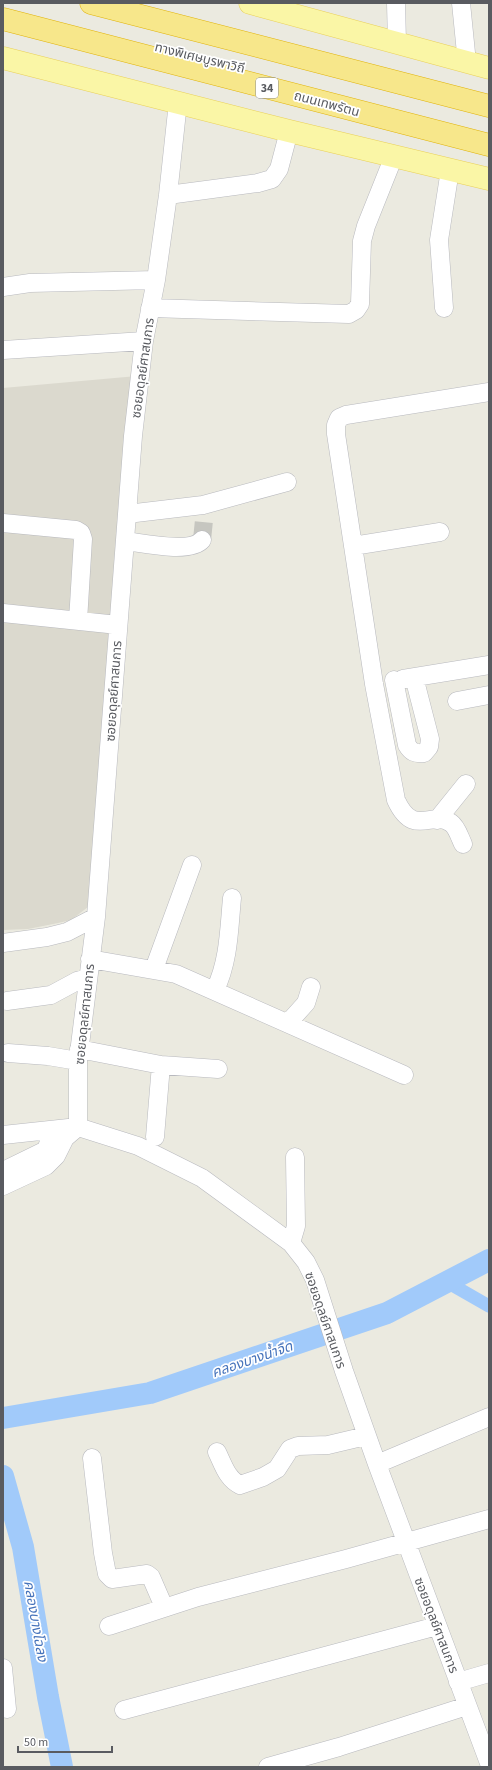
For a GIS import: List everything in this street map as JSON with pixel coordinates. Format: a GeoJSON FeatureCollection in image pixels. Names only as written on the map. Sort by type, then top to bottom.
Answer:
{"type":"FeatureCollection","features":[{"type":"Feature","properties":{"kind":"highway","name":"ทางพิเศษบูรพาวิถี"},"geometry":{"type":"LineString","coordinates":[[91,3],[489,106]]}},
{"type":"Feature","properties":{"kind":"highway"},"geometry":{"type":"LineString","coordinates":[[117,3],[489,100]]}},
{"type":"Feature","properties":{"kind":"highway","name":"ทางพิเศษบูรพาวิถี"},"geometry":{"type":"LineString","coordinates":[[3,6],[489,131]]}},
{"type":"Feature","properties":{"kind":"highway","name":"ถนนเทพรัตน"},"geometry":{"type":"LineString","coordinates":[[3,19],[489,145]]}},
{"type":"Feature","properties":{"kind":"highway"},"geometry":{"type":"LineString","coordinates":[[448,89],[489,92]]}},
{"type":"Feature","properties":{"kind":"main road"},"geometry":{"type":"LineString","coordinates":[[250,3],[280,7],[396,43],[489,68]]}},
{"type":"Feature","properties":{"kind":"main road"},"geometry":{"type":"LineString","coordinates":[[3,58],[289,131],[489,179]]}},
{"type":"Feature","properties":{"kind":"street"},"geometry":{"type":"LineString","coordinates":[[396,3],[396,43]]}},
{"type":"Feature","properties":{"kind":"street"},"geometry":{"type":"LineString","coordinates":[[462,3],[467,63]]}},
{"type":"Feature","properties":{"kind":"street","name":"ซอยอดุลย์ศาสนการ"},"geometry":{"type":"LineString","coordinates":[[178,102],[168,195],[156,280],[144,341],[133,436],[96,917],[79,1055],[65,1134],[138,1146],[202,1178],[291,1243],[306,1262],[315,1280],[366,1436],[467,1706],[485,1743],[489,1764]]}},
{"type":"Feature","properties":{"kind":"street"},"geometry":{"type":"LineString","coordinates":[[168,195],[258,183],[272,179],[279,169],[289,131]]}},
{"type":"Feature","properties":{"kind":"street"},"geometry":{"type":"LineString","coordinates":[[150,308],[349,314],[356,310],[360,304],[362,241],[366,226],[394,156]]}},
{"type":"Feature","properties":{"kind":"street"},"geometry":{"type":"LineString","coordinates":[[444,308],[439,240],[450,170]]}},
{"type":"Feature","properties":{"kind":"street"},"geometry":{"type":"LineString","coordinates":[[3,287],[30,283],[156,280]]}},
{"type":"Feature","properties":{"kind":"street"},"geometry":{"type":"LineString","coordinates":[[3,350],[144,341]]}},
{"type":"Feature","properties":{"kind":"street"},"geometry":{"type":"LineString","coordinates":[[463,844],[452,823],[437,820],[423,822],[414,820],[405,816],[396,800],[374,684],[336,434],[336,425],[339,418],[346,415],[489,392]]}},
{"type":"Feature","properties":{"kind":"street"},"geometry":{"type":"LineString","coordinates":[[127,514],[204,513],[287,482]]}},
{"type":"Feature","properties":{"kind":"street"},"geometry":{"type":"LineString","coordinates":[[3,523],[76,530],[81,532],[83,539],[78,621]]}},
{"type":"Feature","properties":{"kind":"street"},"geometry":{"type":"LineString","coordinates":[[353,546],[440,532]]}},
{"type":"Feature","properties":{"kind":"street"},"geometry":{"type":"LineString","coordinates":[[125,541],[183,547],[198,544],[202,540]]}},
{"type":"Feature","properties":{"kind":"street"},"geometry":{"type":"LineString","coordinates":[[3,613],[118,624]]}},
{"type":"Feature","properties":{"kind":"street"},"geometry":{"type":"LineString","coordinates":[[374,684],[489,665]]}},
{"type":"Feature","properties":{"kind":"street"},"geometry":{"type":"LineString","coordinates":[[394,680],[407,744],[410,750],[417,754],[424,753],[429,747],[430,739],[414,677]]}},
{"type":"Feature","properties":{"kind":"street"},"geometry":{"type":"LineString","coordinates":[[457,701],[489,695]]}},
{"type":"Feature","properties":{"kind":"street"},"geometry":{"type":"LineString","coordinates":[[437,820],[466,784]]}},
{"type":"Feature","properties":{"kind":"street"},"geometry":{"type":"LineString","coordinates":[[154,969],[192,865]]}},
{"type":"Feature","properties":{"kind":"street"},"geometry":{"type":"LineString","coordinates":[[215,990],[222,975],[226,959],[232,898]]}},
{"type":"Feature","properties":{"kind":"street"},"geometry":{"type":"LineString","coordinates":[[3,943],[47,937],[67,932],[96,917]]}},
{"type":"Feature","properties":{"kind":"street"},"geometry":{"type":"LineString","coordinates":[[90,959],[176,974],[288,1022],[404,1075]]}},
{"type":"Feature","properties":{"kind":"street"},"geometry":{"type":"LineString","coordinates":[[7,1001],[51,995],[77,981],[88,978]]}},
{"type":"Feature","properties":{"kind":"street"},"geometry":{"type":"LineString","coordinates":[[288,1022],[306,1003],[311,987]]}},
{"type":"Feature","properties":{"kind":"street"},"geometry":{"type":"LineString","coordinates":[[8,1053],[48,1056],[79,1055],[160,1065],[218,1069]]}},
{"type":"Feature","properties":{"kind":"street"},"geometry":{"type":"LineString","coordinates":[[155,1137],[160,1065]]}},
{"type":"Feature","properties":{"kind":"street"},"geometry":{"type":"LineString","coordinates":[[3,1135],[65,1134]]}},
{"type":"Feature","properties":{"kind":"street"},"geometry":{"type":"LineString","coordinates":[[3,1145],[65,1134]]}},
{"type":"Feature","properties":{"kind":"street"},"geometry":{"type":"LineString","coordinates":[[3,1171],[46,1150],[65,1134]]}},
{"type":"Feature","properties":{"kind":"street"},"geometry":{"type":"LineString","coordinates":[[3,1186],[46,1166],[56,1156],[65,1134]]}},
{"type":"Feature","properties":{"kind":"street"},"geometry":{"type":"LineString","coordinates":[[291,1243],[296,1220],[295,1157]]}},
{"type":"Feature","properties":{"kind":"street"},"geometry":{"type":"LineString","coordinates":[[377,1464],[489,1418]]}},
{"type":"Feature","properties":{"kind":"street"},"geometry":{"type":"LineString","coordinates":[[217,1452],[228,1475],[234,1482],[240,1484],[263,1477],[277,1469],[290,1449],[298,1446],[328,1445],[366,1436]]}},
{"type":"Feature","properties":{"kind":"street"},"geometry":{"type":"LineString","coordinates":[[92,1458],[103,1553],[107,1574],[112,1579],[147,1574],[151,1577],[164,1607]]}},
{"type":"Feature","properties":{"kind":"street"},"geometry":{"type":"LineString","coordinates":[[109,1626],[198,1597],[489,1519]]}},
{"type":"Feature","properties":{"kind":"street"},"geometry":{"type":"LineString","coordinates":[[124,1710],[437,1626]]}},
{"type":"Feature","properties":{"kind":"street"},"geometry":{"type":"LineString","coordinates":[[3,1668],[7,1709]]}},
{"type":"Feature","properties":{"kind":"street"},"geometry":{"type":"LineString","coordinates":[[458,1682],[489,1673]]}},
{"type":"Feature","properties":{"kind":"street"},"geometry":{"type":"LineString","coordinates":[[268,1767],[339,1747],[467,1706]]}},
{"type":"Feature","properties":{"kind":"shaded area"},"geometry":{"type":"Polygon","coordinates":[[[137,376],[88,907],[71,920],[28,929],[3,930],[3,388],[137,376]]]}},
{"type":"Feature","properties":{"kind":"waterway","name":"คลองบางน้ำจืด"},"geometry":{"type":"LineString","coordinates":[[3,1418],[150,1393],[387,1313],[489,1260]]}},
{"type":"Feature","properties":{"kind":"waterway"},"geometry":{"type":"LineString","coordinates":[[447,1282],[489,1306]]}},
{"type":"Feature","properties":{"kind":"waterway","name":"คลองบางโฉลง"},"geometry":{"type":"LineString","coordinates":[[3,1476],[23,1547],[48,1697],[62,1767]]}},
{"type":"Feature","properties":{"kind":"tunnel"},"geometry":{"type":"LineString","coordinates":[[202,540],[204,520]]}}]}
